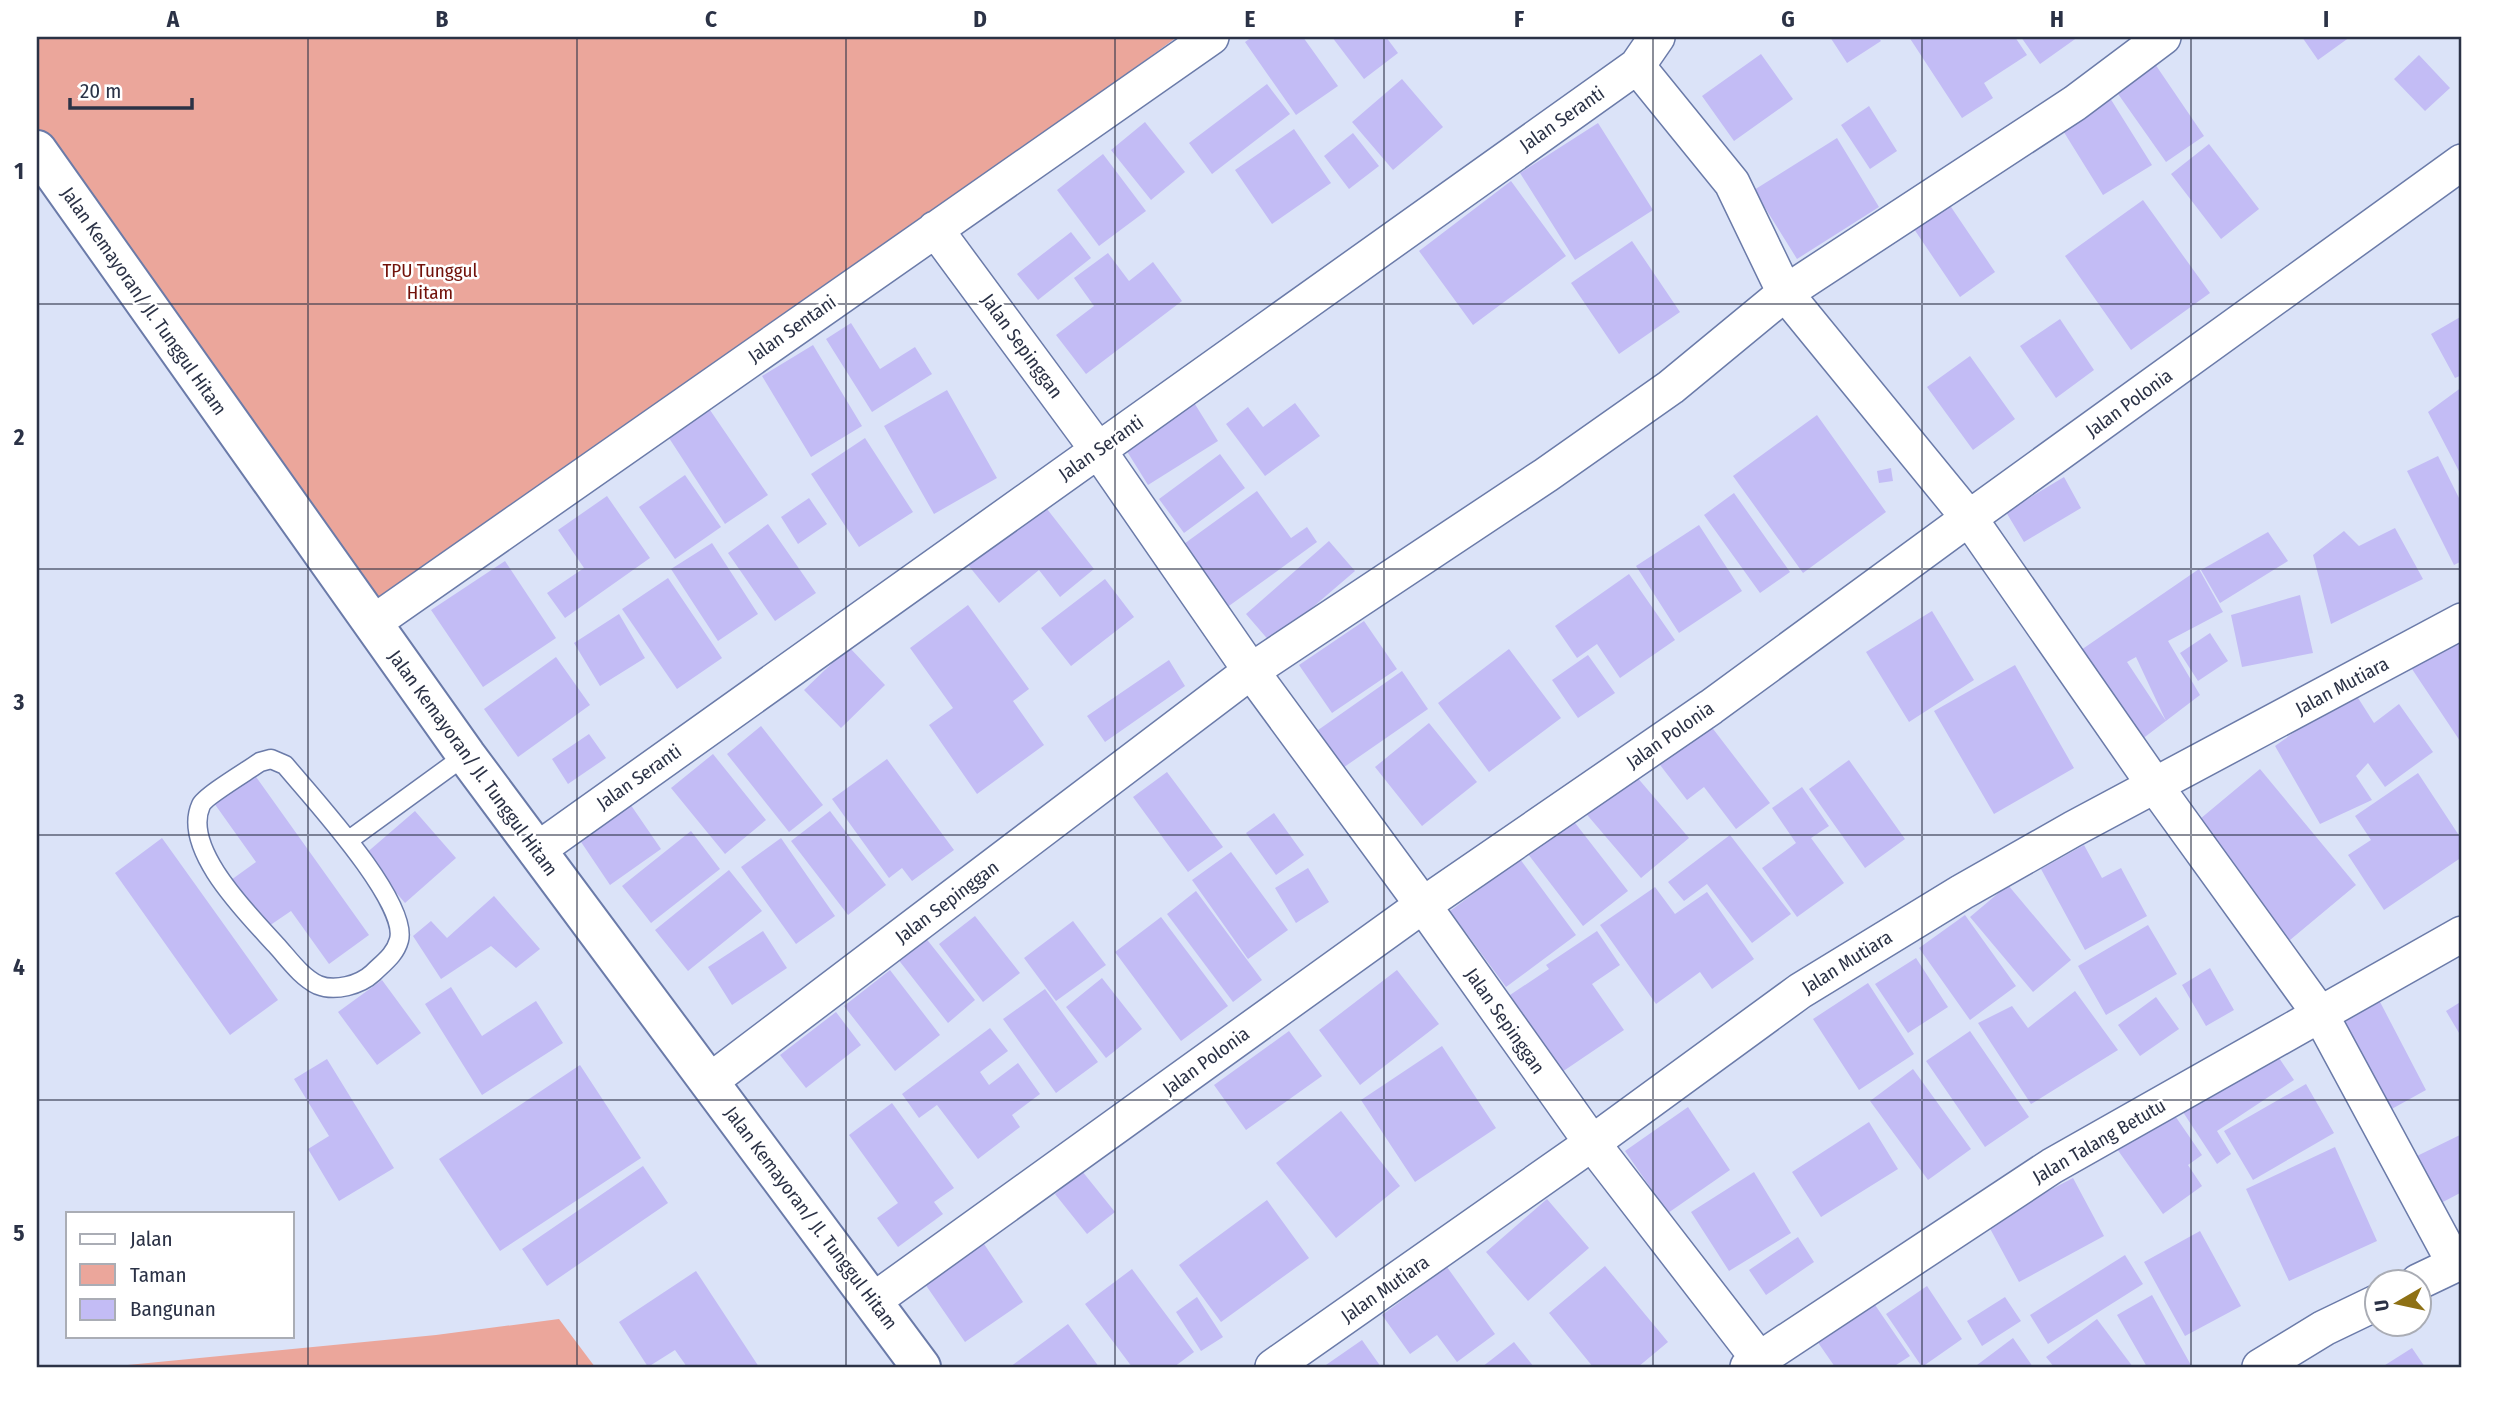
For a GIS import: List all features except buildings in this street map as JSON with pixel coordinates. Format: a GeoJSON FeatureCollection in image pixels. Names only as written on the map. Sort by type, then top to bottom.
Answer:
{"type":"FeatureCollection","features":[{"type":"Feature","properties":{"kind":"street","name":"Jalan Sentani"},"geometry":{"type":"LineString","coordinates":[[373,622],[1211,37]]}},
{"type":"Feature","properties":{"kind":"street","name":"Jalan Seranti"},"geometry":{"type":"LineString","coordinates":[[536,850],[1637,65],[1657,37]]}},
{"type":"Feature","properties":{"kind":"street"},"geometry":{"type":"LineString","coordinates":[[1251,671],[1546,475],[1671,387],[1785,293],[2075,103],[2162,37]]}},
{"type":"Feature","properties":{"kind":"street"},"geometry":{"type":"LineString","coordinates":[[1637,65],[1732,183],[1785,293],[1969,518],[2155,787],[2320,1014],[2459,1262],[2432,1275]]}},
{"type":"Feature","properties":{"kind":"street","name":"Jalan Kemayoran/ Jl. Tunggul Hitam"},"geometry":{"type":"LineString","coordinates":[[37,150],[466,755],[921,1367]]}},
{"type":"Feature","properties":{"kind":"street","name":"Jalan Polonia"},"geometry":{"type":"LineString","coordinates":[[873,1301],[1423,905],[1711,707],[2462,162]]}},
{"type":"Feature","properties":{"kind":"street","name":"Jalan Sepinggan"},"geometry":{"type":"LineString","coordinates":[[935,229],[1098,450],[1251,671],[1423,905],[1592,1143],[1757,1365]]}},
{"type":"Feature","properties":{"kind":"street","name":"Jalan Mutiara"},"geometry":{"type":"LineString","coordinates":[[1273,1367],[1592,1143],[1800,990],[1962,892],[2073,829],[2462,621]]}},
{"type":"Feature","properties":{"kind":"street","name":"Jalan Sepinggan"},"geometry":{"type":"LineString","coordinates":[[709,1082],[1251,671]]}},
{"type":"Feature","properties":{"kind":"street","name":"Jalan Talang Betutu"},"geometry":{"type":"LineString","coordinates":[[1757,1365],[2052,1166],[2462,934]]}},
{"type":"Feature","properties":{"kind":"street"},"geometry":{"type":"LineString","coordinates":[[2260,1367],[2324,1328],[2362,1310]]}},
{"type":"Feature","properties":{"kind":"lane"},"geometry":{"type":"LineString","coordinates":[[349,840],[466,755]]}},
{"type":"Feature","properties":{"kind":"lane"},"geometry":{"type":"LineString","coordinates":[[271,759],[285,765],[349,840],[392,906],[400,939],[393,954],[368,977],[350,986],[320,986],[305,976],[237,903],[210,864],[201,842],[197,815],[202,802],[260,762],[271,759]]}},
{"type":"Feature","properties":{"kind":"green space","name":"TPU Tunggul Hitam"},"geometry":{"type":"Polygon","coordinates":[[[37,37],[1177,37],[377,621],[37,156],[37,37]]]}},
{"type":"Feature","properties":{"kind":"green space"},"geometry":{"type":"Polygon","coordinates":[[[559,1319],[595,1367],[107,1367],[436,1335],[559,1319]]]}}]}
